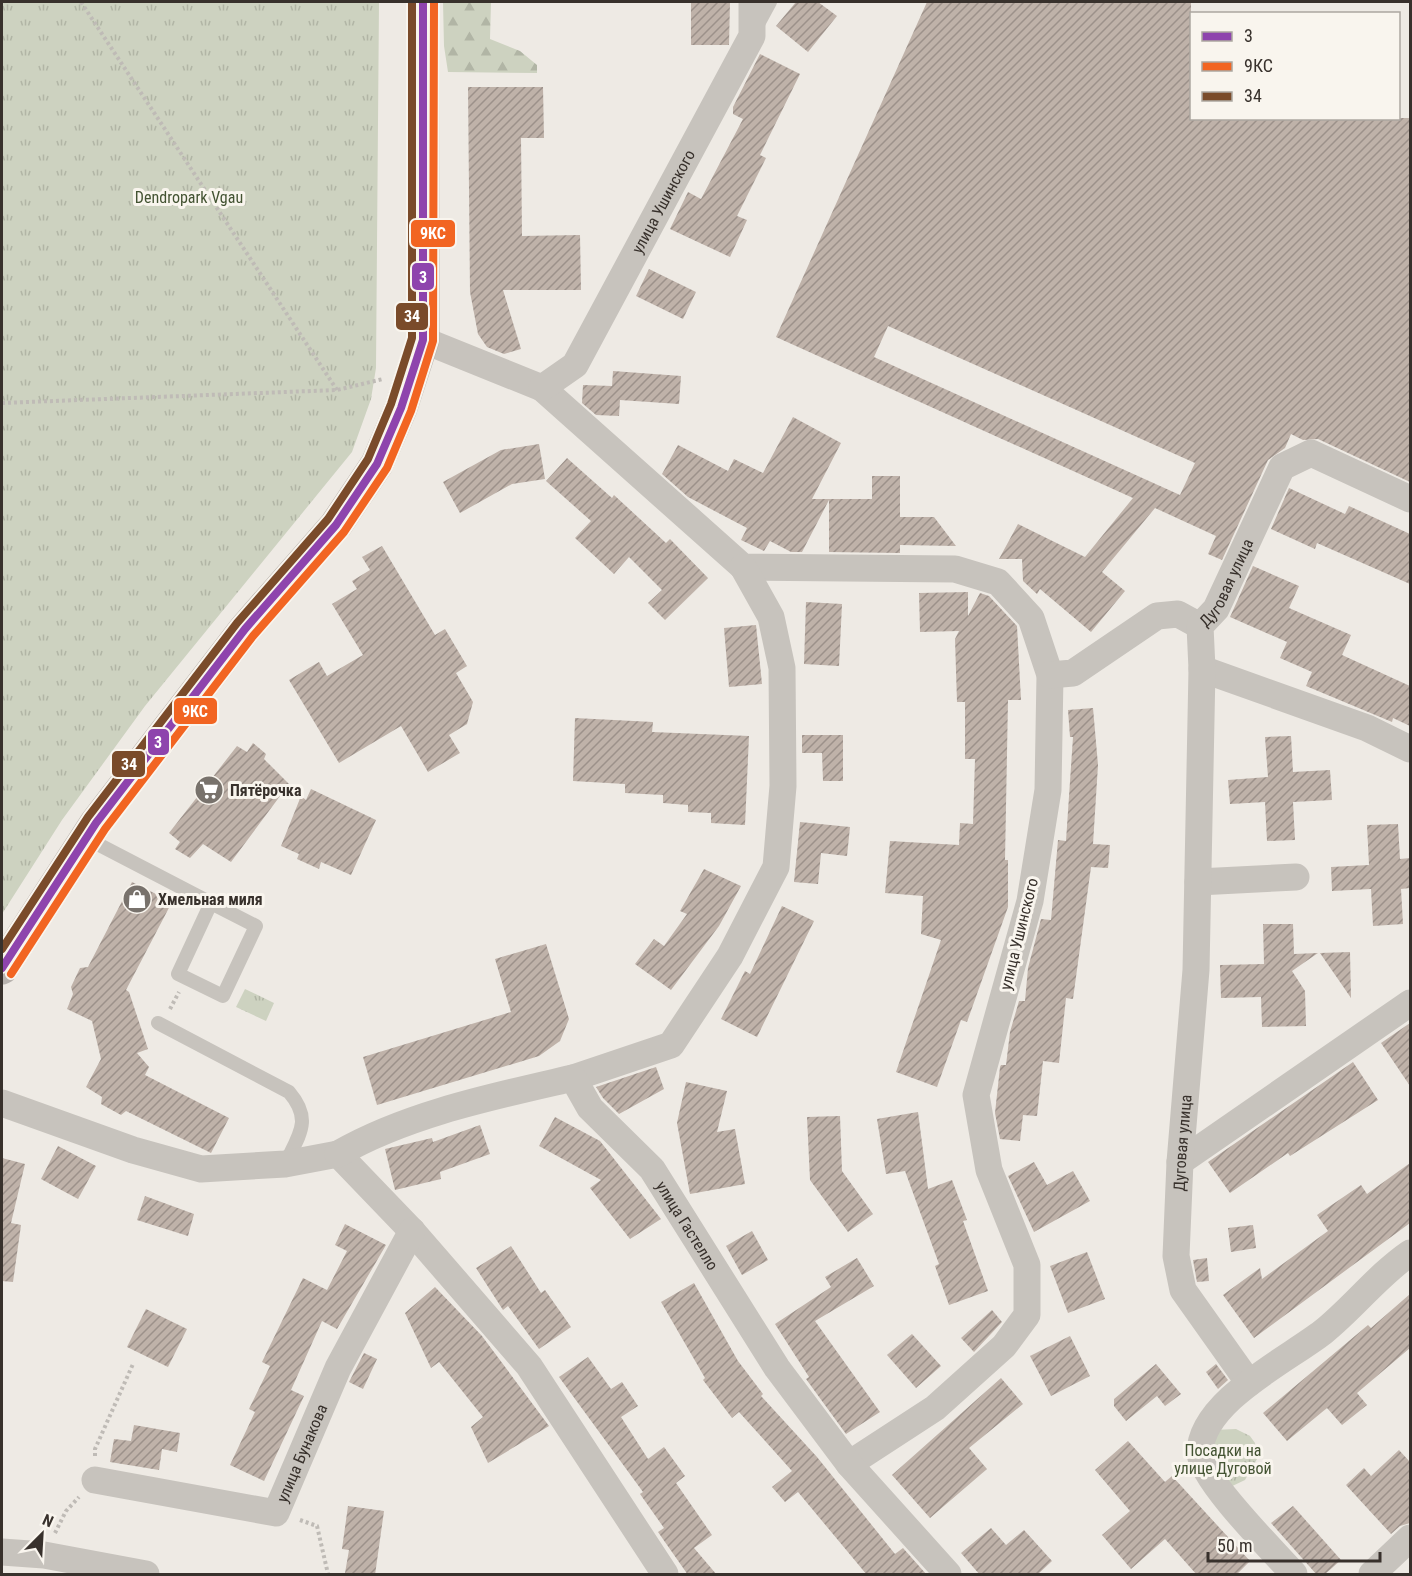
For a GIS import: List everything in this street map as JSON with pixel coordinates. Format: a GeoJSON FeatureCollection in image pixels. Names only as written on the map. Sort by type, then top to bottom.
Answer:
{"type":"FeatureCollection","features":[{"type":"Feature","properties":{"kind":"main road"},"geometry":{"type":"LineString","coordinates":[[2,968],[86,838],[245,629],[336,525],[378,464],[423,340],[423,2]]}},
{"type":"Feature","properties":{"kind":"street"},"geometry":{"type":"LineString","coordinates":[[752,2],[752,36]]}},
{"type":"Feature","properties":{"kind":"street","name":"улица Ушинского"},"geometry":{"type":"LineString","coordinates":[[542,388],[575,365],[752,36]]}},
{"type":"Feature","properties":{"kind":"street"},"geometry":{"type":"LineString","coordinates":[[2,1103],[133,1150],[201,1169],[285,1164],[338,1154],[372,1134],[505,1094],[573,1078],[671,1045],[730,956],[776,867],[783,786],[782,668],[771,617],[743,567],[542,388],[423,340]]}},
{"type":"Feature","properties":{"kind":"street","name":"Дуговая улица"},"geometry":{"type":"LineString","coordinates":[[1249,1383],[1183,1290],[1176,1256],[1180,1162],[1196,970],[1203,669],[1200,626],[1216,609],[1282,467],[1311,453],[1410,499]]}},
{"type":"Feature","properties":{"kind":"street","name":"улица Ушинского"},"geometry":{"type":"LineString","coordinates":[[743,567],[955,569],[998,582],[1031,618],[1050,675],[1048,790],[1030,900],[976,1095],[989,1170],[1027,1264],[1027,1315],[1004,1346],[935,1408],[849,1464]]}},
{"type":"Feature","properties":{"kind":"street"},"geometry":{"type":"LineString","coordinates":[[1050,675],[1073,674],[1157,616],[1178,614],[1200,626]]}},
{"type":"Feature","properties":{"kind":"street"},"geometry":{"type":"LineString","coordinates":[[1203,669],[1367,728],[1410,749]]}},
{"type":"Feature","properties":{"kind":"street"},"geometry":{"type":"LineString","coordinates":[[1198,882],[1296,877]]}},
{"type":"Feature","properties":{"kind":"street"},"geometry":{"type":"LineString","coordinates":[[1180,1162],[1410,1003]]}},
{"type":"Feature","properties":{"kind":"street","name":"улица Гастелло"},"geometry":{"type":"LineString","coordinates":[[573,1078],[590,1108],[652,1169],[777,1368],[849,1464],[948,1575]]}},
{"type":"Feature","properties":{"kind":"street"},"geometry":{"type":"LineString","coordinates":[[338,1154],[412,1231],[529,1366],[665,1575]]}},
{"type":"Feature","properties":{"kind":"street","name":"улица Бунакова"},"geometry":{"type":"LineString","coordinates":[[95,1480],[276,1513],[338,1368],[412,1231]]}},
{"type":"Feature","properties":{"kind":"street"},"geometry":{"type":"LineString","coordinates":[[1294,1575],[1208,1476],[1200,1454],[1205,1433],[1219,1411],[1249,1383],[1323,1332],[1410,1253]]}},
{"type":"Feature","properties":{"kind":"street"},"geometry":{"type":"LineString","coordinates":[[1372,1575],[1410,1538]]}},
{"type":"Feature","properties":{"kind":"street"},"geometry":{"type":"LineString","coordinates":[[2,1552],[44,1555],[146,1575]]}},
{"type":"Feature","properties":{"kind":"lane","name":"улица Ушинского"},"geometry":{"type":"LineString","coordinates":[[752,36],[771,2]]}},
{"type":"Feature","properties":{"kind":"lane"},"geometry":{"type":"LineString","coordinates":[[86,838],[256,926],[223,996],[178,974],[211,903]]}},
{"type":"Feature","properties":{"kind":"lane"},"geometry":{"type":"LineString","coordinates":[[160,1024],[289,1092],[301,1106],[302,1128],[285,1164]]}},
{"type":"Feature","properties":{"kind":"path"},"geometry":{"type":"LineString","coordinates":[[81,2],[337,390]]}},
{"type":"Feature","properties":{"kind":"path"},"geometry":{"type":"LineString","coordinates":[[2,403],[337,390],[413,372]]}},
{"type":"Feature","properties":{"kind":"path"},"geometry":{"type":"LineString","coordinates":[[160,1024],[186,978]]}},
{"type":"Feature","properties":{"kind":"path"},"geometry":{"type":"LineString","coordinates":[[44,1555],[66,1511],[95,1480],[95,1449],[133,1364]]}},
{"type":"Feature","properties":{"kind":"path"},"geometry":{"type":"LineString","coordinates":[[276,1513],[317,1526],[328,1575]]}},
{"type":"Feature","properties":{"kind":"green space","name":"Dendropark Vgau"},"geometry":{"type":"Polygon","coordinates":[[[2,2],[379,2],[376,368],[371,399],[352,452],[145,706],[62,820],[2,914],[2,2]]]}},
{"type":"Feature","properties":{"kind":"green space"},"geometry":{"type":"Polygon","coordinates":[[[443,2],[491,2],[490,39],[520,51],[537,65],[537,73],[448,72],[444,46],[443,2]]]}},
{"type":"Feature","properties":{"kind":"green space"},"geometry":{"type":"Polygon","coordinates":[[[245,989],[274,1003],[266,1021],[236,1007],[245,989]]]}},
{"type":"Feature","properties":{"kind":"green space","name":"Посадки на улице Дуговой"},"geometry":{"type":"Polygon","coordinates":[[[1236,1429],[1250,1436],[1255,1443],[1257,1459],[1245,1480],[1226,1489],[1197,1444],[1214,1430],[1236,1429]]]}},
{"type":"Feature","properties":{"kind":"building"},"geometry":{"type":"Polygon","coordinates":[[[691,2],[730,2],[729,45],[691,45],[691,2]]]}},
{"type":"Feature","properties":{"kind":"building"},"geometry":{"type":"Polygon","coordinates":[[[796,2],[818,2],[837,16],[808,52],[776,26],[796,2]]]}},
{"type":"Feature","properties":{"kind":"building"},"geometry":{"type":"Polygon","coordinates":[[[927,2],[1191,2],[1190,120],[1400,120],[1400,118],[1410,118],[1410,482],[1318,439],[1303,440],[1291,434],[1285,448],[1268,460],[1222,560],[1208,554],[1216,536],[1155,508],[1102,572],[1125,591],[1091,632],[1040,589],[1037,594],[1023,581],[1022,559],[999,559],[1018,524],[1085,557],[1133,498],[776,337],[927,2]],[[888,326],[874,357],[1180,495],[1195,463],[888,326]]]}},
{"type":"Feature","properties":{"kind":"building"},"geometry":{"type":"Polygon","coordinates":[[[760,54],[800,74],[760,155],[766,158],[737,216],[747,220],[730,257],[670,229],[688,192],[701,199],[743,119],[733,114],[733,107],[760,54]]]}},
{"type":"Feature","properties":{"kind":"building"},"geometry":{"type":"Polygon","coordinates":[[[468,87],[543,87],[544,138],[521,138],[522,236],[580,235],[581,290],[503,290],[521,349],[504,354],[487,347],[478,334],[470,292],[468,87]]]}},
{"type":"Feature","properties":{"kind":"building"},"geometry":{"type":"Polygon","coordinates":[[[649,269],[696,292],[683,319],[636,296],[649,269]]]}},
{"type":"Feature","properties":{"kind":"building"},"geometry":{"type":"Polygon","coordinates":[[[613,371],[681,376],[679,404],[620,400],[619,416],[596,415],[582,403],[583,385],[612,386],[613,371]]]}},
{"type":"Feature","properties":{"kind":"building"},"geometry":{"type":"Polygon","coordinates":[[[793,417],[841,443],[812,499],[872,499],[872,476],[900,476],[900,517],[934,517],[956,546],[900,545],[900,553],[829,552],[829,500],[802,552],[791,552],[770,541],[764,551],[741,540],[747,528],[688,497],[662,474],[678,445],[728,471],[734,459],[763,473],[793,417]]]}},
{"type":"Feature","properties":{"kind":"building"},"geometry":{"type":"Polygon","coordinates":[[[539,444],[545,479],[512,484],[460,513],[443,482],[501,450],[539,444]]]}},
{"type":"Feature","properties":{"kind":"building"},"geometry":{"type":"Polygon","coordinates":[[[567,458],[612,498],[614,495],[666,543],[670,539],[708,578],[665,620],[648,603],[662,590],[629,557],[614,574],[575,538],[591,521],[546,481],[567,458]]]}},
{"type":"Feature","properties":{"kind":"building"},"geometry":{"type":"Polygon","coordinates":[[[1289,488],[1345,514],[1349,506],[1410,534],[1410,584],[1317,543],[1315,549],[1271,529],[1289,488]]]}},
{"type":"Feature","properties":{"kind":"building"},"geometry":{"type":"Polygon","coordinates":[[[382,546],[435,635],[445,629],[467,666],[456,673],[473,702],[467,724],[449,735],[460,753],[428,772],[401,726],[339,763],[289,680],[319,662],[327,676],[363,655],[332,604],[357,589],[352,581],[370,570],[362,557],[382,546]]]}},
{"type":"Feature","properties":{"kind":"building"},"geometry":{"type":"Polygon","coordinates":[[[1253,566],[1299,586],[1289,608],[1351,635],[1342,655],[1410,686],[1410,726],[1393,718],[1392,722],[1306,686],[1312,672],[1280,658],[1287,642],[1230,617],[1253,566]]]}},
{"type":"Feature","properties":{"kind":"building"},"geometry":{"type":"Polygon","coordinates":[[[968,592],[968,616],[980,593],[989,596],[1017,626],[1021,700],[1008,700],[1005,860],[1008,860],[1008,907],[967,1022],[961,1020],[937,1087],[896,1072],[941,940],[921,934],[923,896],[885,893],[890,841],[959,845],[960,823],[973,824],[975,759],[965,759],[965,702],[957,702],[955,639],[959,631],[920,632],[919,593],[968,592]]]}},
{"type":"Feature","properties":{"kind":"building"},"geometry":{"type":"Polygon","coordinates":[[[806,602],[842,604],[839,666],[804,664],[806,602]]]}},
{"type":"Feature","properties":{"kind":"building"},"geometry":{"type":"Polygon","coordinates":[[[756,625],[762,684],[729,687],[724,628],[756,625]]]}},
{"type":"Feature","properties":{"kind":"building"},"geometry":{"type":"Polygon","coordinates":[[[1093,708],[1098,765],[1093,844],[1110,845],[1108,868],[1091,867],[1073,999],[1066,998],[1059,1063],[1043,1061],[1037,1116],[1023,1115],[1020,1141],[1000,1139],[995,1113],[1000,1067],[1006,1065],[1010,1032],[1019,1001],[1025,1001],[1028,968],[1041,919],[1051,920],[1058,840],[1066,841],[1073,737],[1070,737],[1068,710],[1093,708]]]}},
{"type":"Feature","properties":{"kind":"building"},"geometry":{"type":"Polygon","coordinates":[[[575,718],[653,722],[652,732],[749,736],[745,825],[711,823],[711,813],[688,812],[688,805],[663,803],[663,795],[625,793],[625,784],[573,781],[575,718]]]}},
{"type":"Feature","properties":{"kind":"building"},"geometry":{"type":"Polygon","coordinates":[[[802,735],[843,735],[843,781],[823,781],[822,753],[802,753],[802,735]]]}},
{"type":"Feature","properties":{"kind":"building"},"geometry":{"type":"Polygon","coordinates":[[[1291,736],[1293,772],[1330,770],[1332,800],[1293,802],[1295,840],[1267,841],[1265,802],[1230,804],[1228,780],[1268,777],[1265,737],[1291,736]]]}},
{"type":"Feature","properties":{"kind":"building"},"geometry":{"type":"Polygon","coordinates":[[[253,743],[266,754],[264,759],[289,784],[231,862],[203,844],[190,858],[175,849],[180,842],[169,833],[237,746],[247,752],[253,743]]]}},
{"type":"Feature","properties":{"kind":"building"},"geometry":{"type":"Polygon","coordinates":[[[311,789],[376,820],[351,875],[321,862],[319,869],[297,859],[299,854],[281,846],[301,796],[306,800],[311,789]]]}},
{"type":"Feature","properties":{"kind":"building"},"geometry":{"type":"Polygon","coordinates":[[[800,822],[850,827],[847,856],[821,853],[818,884],[794,882],[800,822]]]}},
{"type":"Feature","properties":{"kind":"building"},"geometry":{"type":"Polygon","coordinates":[[[1398,824],[1400,859],[1410,858],[1410,888],[1401,889],[1403,924],[1373,926],[1371,889],[1332,891],[1331,867],[1369,865],[1367,825],[1398,824]]]}},
{"type":"Feature","properties":{"kind":"building"},"geometry":{"type":"Polygon","coordinates":[[[704,869],[741,886],[719,926],[671,990],[635,964],[654,939],[664,946],[687,914],[680,911],[704,869]]]}},
{"type":"Feature","properties":{"kind":"building"},"geometry":{"type":"Polygon","coordinates":[[[132,882],[172,902],[126,990],[129,992],[148,1049],[137,1053],[149,1067],[145,1075],[229,1118],[211,1153],[126,1111],[121,1115],[101,1104],[102,1097],[86,1087],[101,1059],[92,1021],[67,1009],[73,994],[71,987],[80,968],[88,967],[132,882]]]}},
{"type":"Feature","properties":{"kind":"building"},"geometry":{"type":"Polygon","coordinates":[[[782,906],[814,921],[757,1037],[721,1019],[745,971],[750,974],[782,906]]]}},
{"type":"Feature","properties":{"kind":"building"},"geometry":{"type":"Polygon","coordinates":[[[1263,924],[1293,924],[1294,954],[1318,953],[1292,971],[1305,991],[1306,1026],[1262,1027],[1261,997],[1221,998],[1220,965],[1264,964],[1263,924]]]}},
{"type":"Feature","properties":{"kind":"building"},"geometry":{"type":"Polygon","coordinates":[[[546,944],[569,1019],[560,1041],[539,1056],[377,1105],[363,1057],[511,1012],[495,959],[546,944]]]}},
{"type":"Feature","properties":{"kind":"building"},"geometry":{"type":"Polygon","coordinates":[[[1350,952],[1351,998],[1320,953],[1350,952]]]}},
{"type":"Feature","properties":{"kind":"building"},"geometry":{"type":"Polygon","coordinates":[[[1410,1023],[1410,1086],[1381,1043],[1410,1023]]]}},
{"type":"Feature","properties":{"kind":"building"},"geometry":{"type":"Polygon","coordinates":[[[1353,1062],[1378,1100],[1290,1156],[1288,1153],[1230,1193],[1208,1162],[1353,1062]]]}},
{"type":"Feature","properties":{"kind":"building"},"geometry":{"type":"Polygon","coordinates":[[[656,1067],[664,1089],[619,1114],[603,1098],[596,1087],[656,1067]]]}},
{"type":"Feature","properties":{"kind":"building"},"geometry":{"type":"Polygon","coordinates":[[[686,1082],[727,1091],[717,1132],[735,1129],[745,1184],[690,1194],[677,1123],[686,1082]]]}},
{"type":"Feature","properties":{"kind":"building"},"geometry":{"type":"Polygon","coordinates":[[[918,1112],[928,1189],[952,1180],[967,1220],[963,1221],[988,1291],[949,1305],[935,1266],[939,1264],[905,1171],[886,1174],[877,1119],[918,1112]]]}},
{"type":"Feature","properties":{"kind":"building"},"geometry":{"type":"Polygon","coordinates":[[[840,1116],[842,1171],[873,1214],[848,1232],[810,1180],[807,1117],[840,1116]]]}},
{"type":"Feature","properties":{"kind":"building"},"geometry":{"type":"Polygon","coordinates":[[[555,1117],[600,1141],[661,1219],[630,1239],[590,1188],[601,1180],[539,1146],[555,1117]]]}},
{"type":"Feature","properties":{"kind":"building"},"geometry":{"type":"Polygon","coordinates":[[[480,1125],[490,1154],[440,1172],[441,1179],[395,1190],[385,1149],[432,1138],[433,1142],[480,1125]]]}},
{"type":"Feature","properties":{"kind":"building"},"geometry":{"type":"Polygon","coordinates":[[[58,1146],[96,1166],[78,1199],[41,1179],[58,1146]]]}},
{"type":"Feature","properties":{"kind":"building"},"geometry":{"type":"Polygon","coordinates":[[[2,1158],[25,1164],[11,1223],[21,1225],[13,1282],[2,1281],[2,1158]]]}},
{"type":"Feature","properties":{"kind":"building"},"geometry":{"type":"Polygon","coordinates":[[[1034,1162],[1047,1185],[1073,1171],[1090,1201],[1034,1232],[1008,1176],[1034,1162]]]}},
{"type":"Feature","properties":{"kind":"building"},"geometry":{"type":"Polygon","coordinates":[[[1410,1163],[1410,1223],[1254,1338],[1223,1295],[1260,1268],[1262,1279],[1328,1231],[1317,1215],[1361,1185],[1367,1194],[1410,1163]]]}},
{"type":"Feature","properties":{"kind":"building"},"geometry":{"type":"Polygon","coordinates":[[[145,1196],[194,1214],[188,1236],[137,1220],[145,1196]]]}},
{"type":"Feature","properties":{"kind":"building"},"geometry":{"type":"Polygon","coordinates":[[[345,1224],[386,1245],[337,1329],[322,1321],[291,1390],[304,1396],[264,1481],[230,1465],[255,1412],[249,1409],[270,1366],[262,1362],[303,1278],[327,1290],[347,1251],[335,1245],[345,1224]]]}},
{"type":"Feature","properties":{"kind":"building"},"geometry":{"type":"Polygon","coordinates":[[[1253,1225],[1256,1248],[1231,1252],[1228,1228],[1253,1225]]]}},
{"type":"Feature","properties":{"kind":"building"},"geometry":{"type":"Polygon","coordinates":[[[752,1231],[768,1260],[742,1275],[726,1246],[752,1231]]]}},
{"type":"Feature","properties":{"kind":"building"},"geometry":{"type":"Polygon","coordinates":[[[511,1246],[541,1293],[545,1290],[571,1327],[539,1349],[508,1306],[503,1310],[476,1268],[511,1246]]]}},
{"type":"Feature","properties":{"kind":"building"},"geometry":{"type":"Polygon","coordinates":[[[1087,1252],[1105,1299],[1068,1313],[1050,1266],[1087,1252]]]}},
{"type":"Feature","properties":{"kind":"building"},"geometry":{"type":"Polygon","coordinates":[[[857,1258],[874,1286],[815,1321],[880,1412],[846,1434],[806,1379],[809,1377],[775,1324],[831,1287],[825,1277],[857,1258]]]}},
{"type":"Feature","properties":{"kind":"building"},"geometry":{"type":"Polygon","coordinates":[[[1207,1258],[1209,1281],[1197,1282],[1193,1260],[1207,1258]]]}},
{"type":"Feature","properties":{"kind":"building"},"geometry":{"type":"Polygon","coordinates":[[[694,1283],[738,1361],[763,1394],[761,1396],[817,1457],[895,1554],[903,1548],[927,1575],[867,1575],[798,1492],[785,1502],[772,1487],[792,1471],[739,1412],[732,1418],[703,1380],[705,1378],[661,1302],[694,1283]]]}},
{"type":"Feature","properties":{"kind":"building"},"geometry":{"type":"Polygon","coordinates":[[[435,1287],[482,1336],[549,1426],[488,1463],[471,1427],[483,1417],[439,1362],[431,1368],[405,1313],[435,1287]]]}},
{"type":"Feature","properties":{"kind":"building"},"geometry":{"type":"Polygon","coordinates":[[[1410,1294],[1410,1348],[1357,1393],[1367,1405],[1342,1425],[1327,1408],[1287,1441],[1263,1413],[1368,1325],[1371,1328],[1410,1294]]]}},
{"type":"Feature","properties":{"kind":"building"},"geometry":{"type":"Polygon","coordinates":[[[146,1309],[187,1329],[168,1367],[127,1347],[146,1309]]]}},
{"type":"Feature","properties":{"kind":"building"},"geometry":{"type":"Polygon","coordinates":[[[992,1310],[1002,1322],[974,1352],[961,1338],[992,1310]]]}},
{"type":"Feature","properties":{"kind":"building"},"geometry":{"type":"Polygon","coordinates":[[[912,1334],[941,1366],[916,1388],[887,1355],[912,1334]]]}},
{"type":"Feature","properties":{"kind":"building"},"geometry":{"type":"Polygon","coordinates":[[[1070,1336],[1090,1376],[1051,1396],[1030,1356],[1070,1336]]]}},
{"type":"Feature","properties":{"kind":"building"},"geometry":{"type":"Polygon","coordinates":[[[364,1353],[377,1359],[363,1389],[349,1382],[364,1353]]]}},
{"type":"Feature","properties":{"kind":"building"},"geometry":{"type":"Polygon","coordinates":[[[588,1357],[611,1389],[622,1382],[638,1406],[621,1417],[648,1459],[664,1447],[685,1476],[676,1483],[712,1535],[694,1548],[717,1575],[688,1575],[658,1532],[664,1528],[640,1494],[643,1492],[559,1377],[588,1357]]]}},
{"type":"Feature","properties":{"kind":"building"},"geometry":{"type":"Polygon","coordinates":[[[1156,1364],[1181,1394],[1165,1406],[1157,1396],[1126,1421],[1114,1406],[1114,1399],[1156,1364]]]}},
{"type":"Feature","properties":{"kind":"building"},"geometry":{"type":"Polygon","coordinates":[[[1216,1364],[1228,1380],[1218,1389],[1206,1372],[1216,1364]]]}},
{"type":"Feature","properties":{"kind":"building"},"geometry":{"type":"Polygon","coordinates":[[[1001,1378],[1023,1404],[969,1448],[987,1469],[930,1518],[892,1475],[1001,1378]]]}},
{"type":"Feature","properties":{"kind":"building"},"geometry":{"type":"Polygon","coordinates":[[[134,1425],[180,1433],[177,1452],[162,1449],[159,1470],[110,1462],[114,1439],[131,1441],[134,1425]]]}},
{"type":"Feature","properties":{"kind":"building"},"geometry":{"type":"Polygon","coordinates":[[[1128,1441],[1165,1482],[1172,1476],[1250,1561],[1236,1575],[1197,1575],[1165,1539],[1131,1569],[1102,1535],[1130,1511],[1095,1470],[1128,1441]]]}},
{"type":"Feature","properties":{"kind":"building"},"geometry":{"type":"Polygon","coordinates":[[[1399,1450],[1410,1462],[1410,1523],[1400,1526],[1391,1534],[1346,1485],[1364,1468],[1371,1476],[1399,1450]]]}},
{"type":"Feature","properties":{"kind":"building"},"geometry":{"type":"Polygon","coordinates":[[[348,1506],[384,1511],[375,1575],[345,1573],[349,1550],[342,1549],[348,1506]]]}},
{"type":"Feature","properties":{"kind":"building"},"geometry":{"type":"Polygon","coordinates":[[[1293,1506],[1341,1560],[1324,1575],[1317,1575],[1271,1523],[1293,1506]]]}},
{"type":"Feature","properties":{"kind":"building"},"geometry":{"type":"Polygon","coordinates":[[[991,1528],[1006,1545],[1024,1530],[1052,1561],[1037,1575],[980,1575],[961,1553],[991,1528]]]}},
{"type":"Feature","properties":{"kind":"transit line","name":"34"},"geometry":{"type":"LineString","coordinates":[[2,949],[88,817],[237,623],[328,519],[368,459],[391,404],[412,338],[412,2]]}},
{"type":"Feature","properties":{"kind":"transit line","name":"3"},"geometry":{"type":"LineString","coordinates":[[2,968],[96,823],[245,629],[336,525],[377,464],[401,408],[423,340],[423,2]]}},
{"type":"Feature","properties":{"kind":"transit line","name":"9КС"},"geometry":{"type":"LineString","coordinates":[[11,974],[105,829],[253,636],[344,532],[387,468],[411,411],[433,341],[434,2]]}},
{"type":"Feature","properties":{"kind":"place","name":"Пятёрочка"},"geometry":{"type":"Point","coordinates":[209,790]}},
{"type":"Feature","properties":{"kind":"place","name":"Хмельная миля"},"geometry":{"type":"Point","coordinates":[137,899]}}]}
